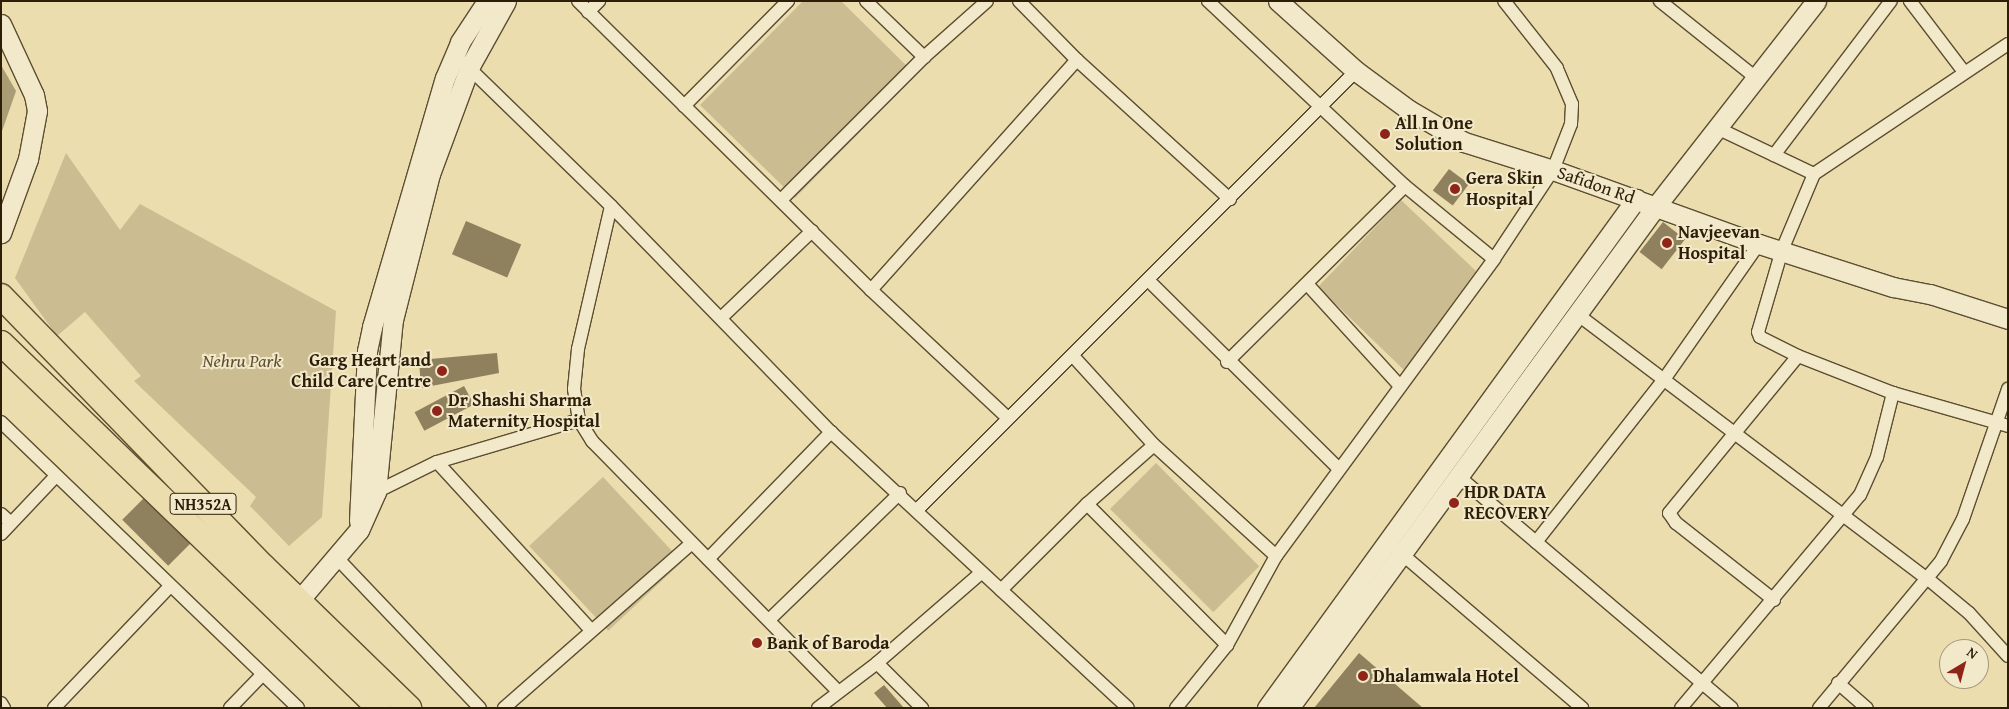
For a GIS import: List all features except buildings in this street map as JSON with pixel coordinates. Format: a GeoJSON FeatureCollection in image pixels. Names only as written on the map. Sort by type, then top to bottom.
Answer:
{"type":"FeatureCollection","features":[{"type":"Feature","properties":{"kind":"highway","name":"NH352A"},"geometry":{"type":"LineString","coordinates":[[1,296],[292,610],[379,708]]}},
{"type":"Feature","properties":{"kind":"highway","name":"NH352A"},"geometry":{"type":"LineString","coordinates":[[1,343],[292,610],[409,708]]}},
{"type":"Feature","properties":{"kind":"street"},"geometry":{"type":"LineString","coordinates":[[359,530],[367,351],[372,327],[453,57],[486,1]]}},
{"type":"Feature","properties":{"kind":"street"},"geometry":{"type":"LineString","coordinates":[[292,610],[338,558],[359,530],[376,492],[393,320],[430,174],[470,66],[506,1]]}},
{"type":"Feature","properties":{"kind":"street"},"geometry":{"type":"LineString","coordinates":[[578,1],[871,290],[1008,418]]}},
{"type":"Feature","properties":{"kind":"street"},"geometry":{"type":"LineString","coordinates":[[588,12],[599,1]]}},
{"type":"Feature","properties":{"kind":"street"},"geometry":{"type":"LineString","coordinates":[[684,106],[788,1]]}},
{"type":"Feature","properties":{"kind":"street"},"geometry":{"type":"LineString","coordinates":[[866,1],[924,57]]}},
{"type":"Feature","properties":{"kind":"street"},"geometry":{"type":"LineString","coordinates":[[781,200],[924,57],[987,1]]}},
{"type":"Feature","properties":{"kind":"street"},"geometry":{"type":"LineString","coordinates":[[1019,1],[1077,60],[1230,199]]}},
{"type":"Feature","properties":{"kind":"street"},"geometry":{"type":"LineString","coordinates":[[1208,1],[1405,186],[1494,259]]}},
{"type":"Feature","properties":{"kind":"street","name":"Safidon Rd"},"geometry":{"type":"LineString","coordinates":[[1278,1],[1356,71],[1409,110],[1464,142],[1553,170],[1759,244],[1893,287],[1930,294],[2008,319]]}},
{"type":"Feature","properties":{"kind":"street"},"geometry":{"type":"LineString","coordinates":[[1176,708],[1227,645],[1276,556],[1338,468],[1494,259],[1553,170],[1570,124],[1572,104],[1557,68],[1504,1]]}},
{"type":"Feature","properties":{"kind":"street"},"geometry":{"type":"LineString","coordinates":[[1660,1],[1756,78]]}},
{"type":"Feature","properties":{"kind":"street"},"geometry":{"type":"LineString","coordinates":[[1267,708],[1393,547],[1457,475],[1656,206],[1816,1]]}},
{"type":"Feature","properties":{"kind":"street"},"geometry":{"type":"LineString","coordinates":[[1774,155],[1891,1]]}},
{"type":"Feature","properties":{"kind":"street"},"geometry":{"type":"LineString","coordinates":[[1910,1],[1964,72]]}},
{"type":"Feature","properties":{"kind":"street"},"geometry":{"type":"LineString","coordinates":[[1,24],[34,95],[37,111],[28,159],[1,233]]}},
{"type":"Feature","properties":{"kind":"street"},"geometry":{"type":"LineString","coordinates":[[2002,424],[1893,393],[1798,356],[1760,337],[1758,332],[1782,250],[1814,174],[2008,44]]}},
{"type":"Feature","properties":{"kind":"street"},"geometry":{"type":"LineString","coordinates":[[453,57],[470,66],[611,206],[831,432],[900,493],[981,573],[1128,708]]}},
{"type":"Feature","properties":{"kind":"street"},"geometry":{"type":"LineString","coordinates":[[871,290],[1077,60]]}},
{"type":"Feature","properties":{"kind":"street"},"geometry":{"type":"LineString","coordinates":[[917,510],[1356,71]]}},
{"type":"Feature","properties":{"kind":"street"},"geometry":{"type":"LineString","coordinates":[[1717,128],[1814,174]]}},
{"type":"Feature","properties":{"kind":"street"},"geometry":{"type":"LineString","coordinates":[[1227,362],[1308,285],[1405,186]]}},
{"type":"Feature","properties":{"kind":"street"},"geometry":{"type":"LineString","coordinates":[[1289,708],[1393,547],[1636,199]]}},
{"type":"Feature","properties":{"kind":"street"},"geometry":{"type":"LineString","coordinates":[[611,206],[578,349],[574,389],[579,420],[592,441],[691,544],[770,619],[838,691]]}},
{"type":"Feature","properties":{"kind":"street"},"geometry":{"type":"LineString","coordinates":[[721,318],[812,231]]}},
{"type":"Feature","properties":{"kind":"street"},"geometry":{"type":"LineString","coordinates":[[1536,542],[1665,378],[1759,244]]}},
{"type":"Feature","properties":{"kind":"street"},"geometry":{"type":"LineString","coordinates":[[1148,280],[1227,362],[1338,468]]}},
{"type":"Feature","properties":{"kind":"street"},"geometry":{"type":"LineString","coordinates":[[1308,285],[1400,386]]}},
{"type":"Feature","properties":{"kind":"street","name":"Safidon Rd"},"geometry":{"type":"LineString","coordinates":[[1893,287],[1919,302],[2008,332]]}},
{"type":"Feature","properties":{"kind":"street"},"geometry":{"type":"LineString","coordinates":[[1577,314],[1737,432],[1843,516],[1928,579],[1968,613],[2008,656]]}},
{"type":"Feature","properties":{"kind":"street"},"geometry":{"type":"LineString","coordinates":[[1073,356],[1154,445],[1276,556]]}},
{"type":"Feature","properties":{"kind":"street"},"geometry":{"type":"LineString","coordinates":[[1774,600],[1669,517],[1671,508],[1737,432],[1798,356]]}},
{"type":"Feature","properties":{"kind":"street"},"geometry":{"type":"LineString","coordinates":[[1819,708],[1838,683],[1928,579],[1963,519],[2002,424],[2008,389]]}},
{"type":"Feature","properties":{"kind":"street"},"geometry":{"type":"LineString","coordinates":[[1681,708],[1774,600],[1843,516],[1870,478],[1893,393]]}},
{"type":"Feature","properties":{"kind":"street"},"geometry":{"type":"LineString","coordinates":[[376,492],[437,462],[579,420]]}},
{"type":"Feature","properties":{"kind":"street"},"geometry":{"type":"LineString","coordinates":[[1,422],[298,708]]}},
{"type":"Feature","properties":{"kind":"street"},"geometry":{"type":"LineString","coordinates":[[708,559],[831,432]]}},
{"type":"Feature","properties":{"kind":"street"},"geometry":{"type":"LineString","coordinates":[[1001,590],[1087,504],[1154,445]]}},
{"type":"Feature","properties":{"kind":"street"},"geometry":{"type":"LineString","coordinates":[[437,462],[591,630]]}},
{"type":"Feature","properties":{"kind":"street"},"geometry":{"type":"LineString","coordinates":[[1457,475],[1704,682],[1732,708]]}},
{"type":"Feature","properties":{"kind":"street"},"geometry":{"type":"LineString","coordinates":[[1,534],[56,476]]}},
{"type":"Feature","properties":{"kind":"street"},"geometry":{"type":"LineString","coordinates":[[770,619],[900,493]]}},
{"type":"Feature","properties":{"kind":"street"},"geometry":{"type":"LineString","coordinates":[[1087,504],[1227,645]]}},
{"type":"Feature","properties":{"kind":"street"},"geometry":{"type":"LineString","coordinates":[[1,514],[11,523]]}},
{"type":"Feature","properties":{"kind":"street"},"geometry":{"type":"LineString","coordinates":[[504,708],[691,544]]}},
{"type":"Feature","properties":{"kind":"street"},"geometry":{"type":"LineString","coordinates":[[1393,547],[1582,708]]}},
{"type":"Feature","properties":{"kind":"street"},"geometry":{"type":"LineString","coordinates":[[338,558],[480,708]]}},
{"type":"Feature","properties":{"kind":"street"},"geometry":{"type":"LineString","coordinates":[[818,708],[877,662],[981,573]]}},
{"type":"Feature","properties":{"kind":"street"},"geometry":{"type":"LineString","coordinates":[[54,708],[170,586]]}},
{"type":"Feature","properties":{"kind":"street"},"geometry":{"type":"LineString","coordinates":[[877,662],[922,708]]}},
{"type":"Feature","properties":{"kind":"street"},"geometry":{"type":"LineString","coordinates":[[230,708],[263,674]]}},
{"type":"Feature","properties":{"kind":"street"},"geometry":{"type":"LineString","coordinates":[[1838,683],[1867,708]]}},
{"type":"Feature","properties":{"kind":"street"},"geometry":{"type":"LineString","coordinates":[[1,703],[4,708]]}},
{"type":"Feature","properties":{"kind":"green space"},"geometry":{"type":"Polygon","coordinates":[[[803,1],[841,1],[916,75],[795,198],[700,105],[803,1]]]}},
{"type":"Feature","properties":{"kind":"green space","name":"Nehru Park"},"geometry":{"type":"Polygon","coordinates":[[[66,153],[120,230],[140,204],[336,311],[322,517],[289,546],[250,506],[256,497],[134,381],[141,376],[85,312],[57,336],[15,278],[66,153]]]}},
{"type":"Feature","properties":{"kind":"green space"},"geometry":{"type":"Polygon","coordinates":[[[1401,200],[1476,271],[1404,370],[1318,287],[1401,200]]]}},
{"type":"Feature","properties":{"kind":"green space"},"geometry":{"type":"Polygon","coordinates":[[[1156,463],[1259,566],[1213,612],[1110,509],[1156,463]]]}},
{"type":"Feature","properties":{"kind":"green space"},"geometry":{"type":"Polygon","coordinates":[[[603,477],[682,562],[608,631],[529,546],[603,477]]]}},
{"type":"Feature","properties":{"kind":"shaded area"},"geometry":{"type":"Polygon","coordinates":[[[1,65],[16,91],[1,134],[1,65]]]}},
{"type":"Feature","properties":{"kind":"place","name":"All In One Solution"},"geometry":{"type":"Point","coordinates":[1385,134]}},
{"type":"Feature","properties":{"kind":"place","name":"Gera Skin Hospital"},"geometry":{"type":"Point","coordinates":[1455,189]}},
{"type":"Feature","properties":{"kind":"place","name":"Navjeevan Hospital"},"geometry":{"type":"Point","coordinates":[1667,243]}},
{"type":"Feature","properties":{"kind":"place","name":"Garg Heart and Child Care Centre"},"geometry":{"type":"Point","coordinates":[442,371]}},
{"type":"Feature","properties":{"kind":"place","name":"Dr Shashi Sharma Maternity Hospital"},"geometry":{"type":"Point","coordinates":[437,411]}},
{"type":"Feature","properties":{"kind":"place","name":"HDR DATA RECOVERY"},"geometry":{"type":"Point","coordinates":[1454,503]}},
{"type":"Feature","properties":{"kind":"place","name":"Bank of Baroda"},"geometry":{"type":"Point","coordinates":[757,643]}},
{"type":"Feature","properties":{"kind":"place","name":"Dhalamwala Hotel"},"geometry":{"type":"Point","coordinates":[1363,676]}}]}
